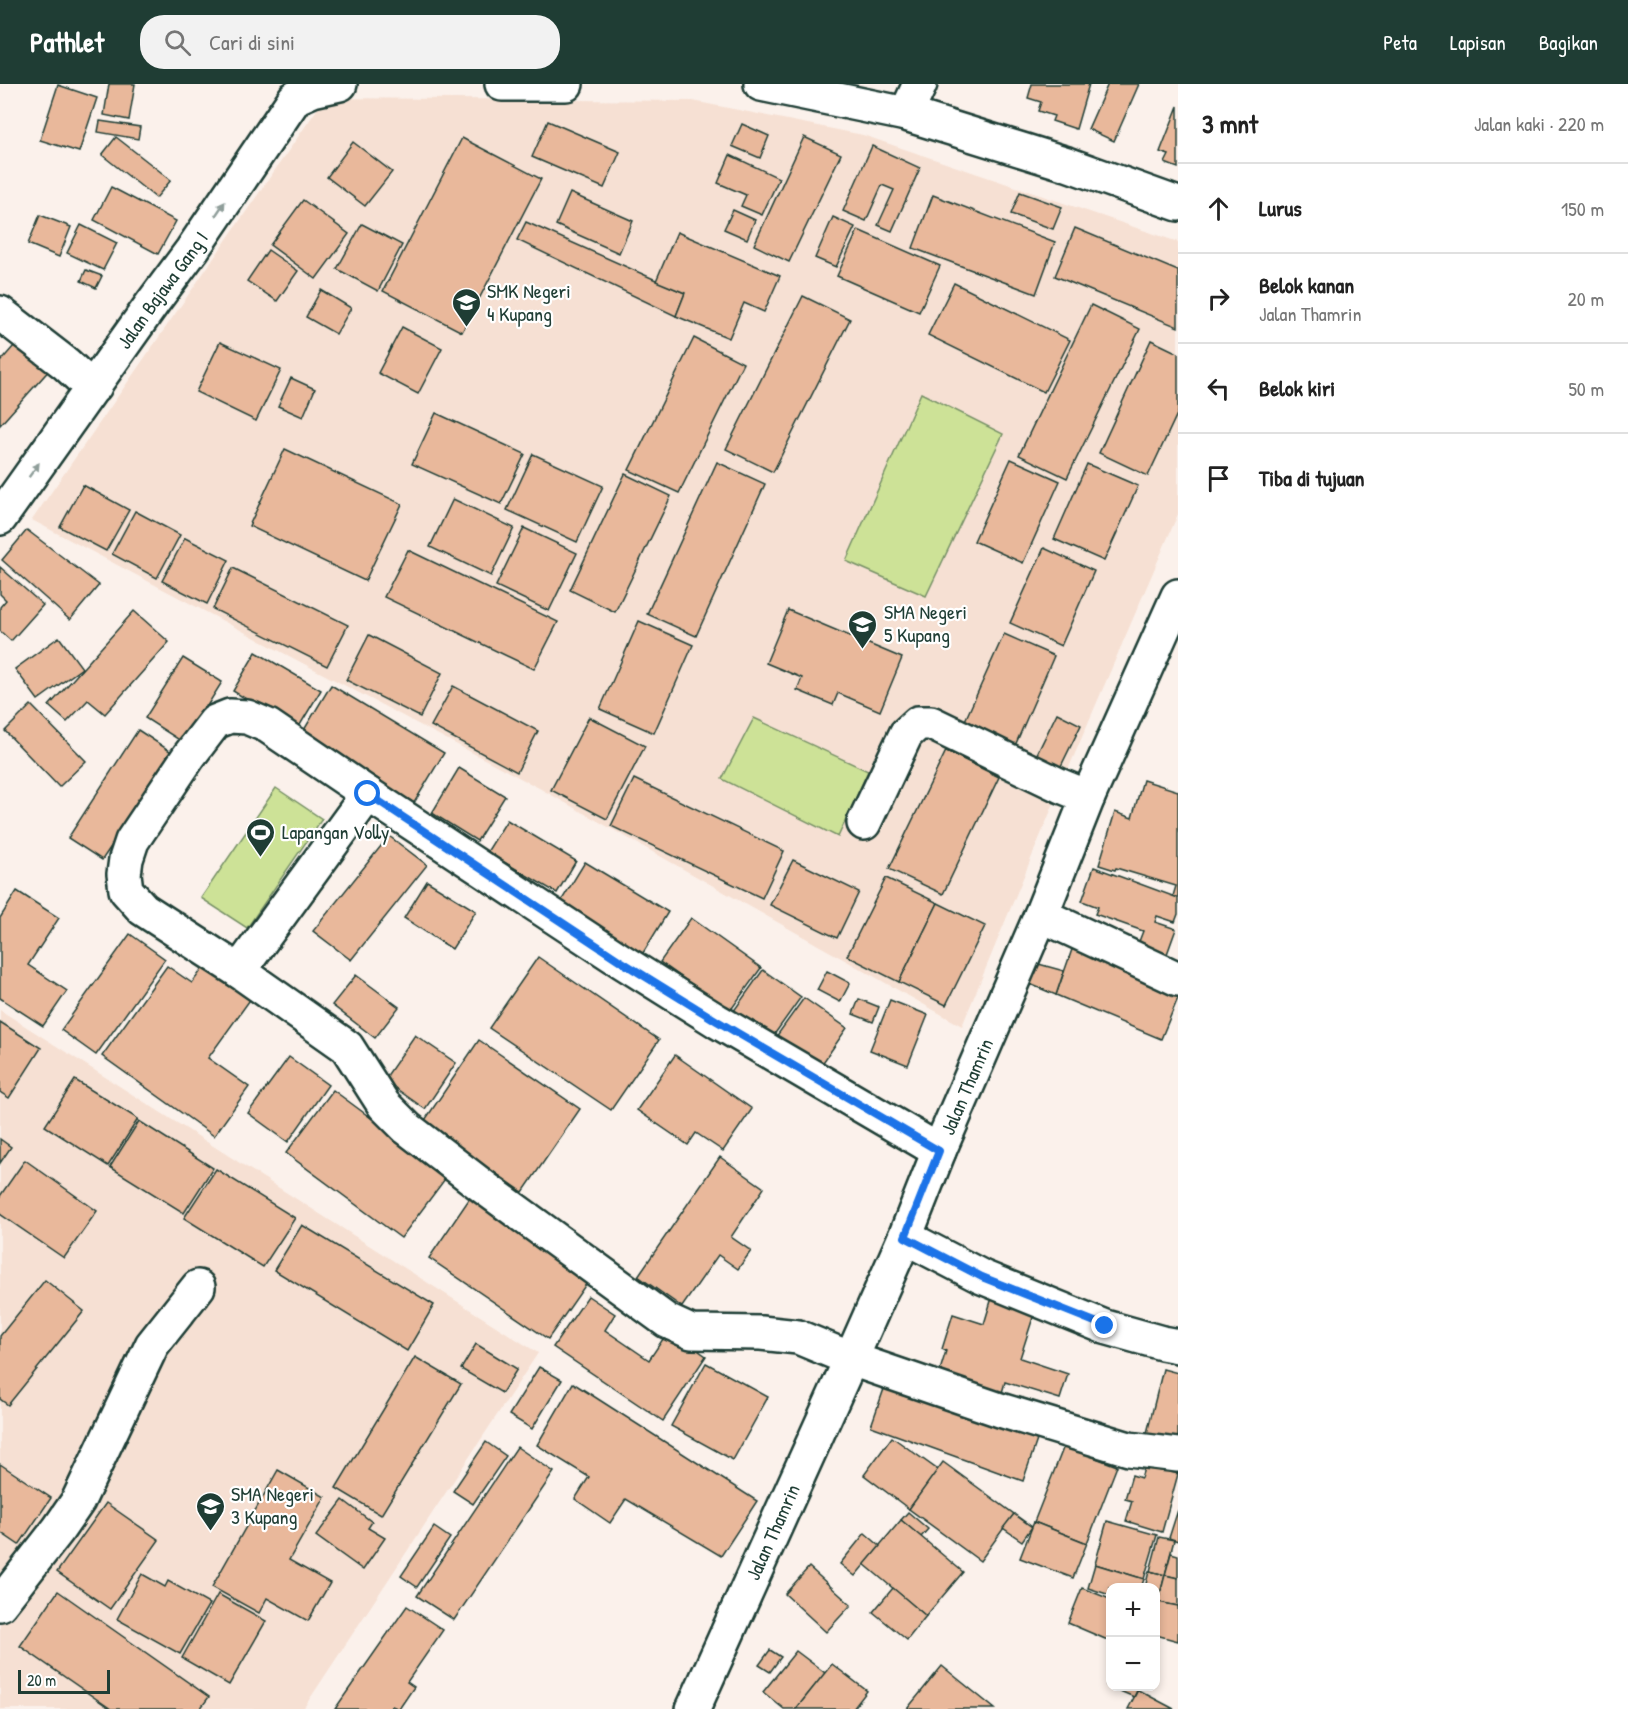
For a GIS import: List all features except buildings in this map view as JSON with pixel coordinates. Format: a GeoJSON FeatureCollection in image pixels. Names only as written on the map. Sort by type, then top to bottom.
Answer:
{"type":"FeatureCollection","features":[{"type":"Feature","properties":{"kind":"street","name":"Jalan Bajawa Gang I"},"geometry":{"type":"LineString","coordinates":[[0,518],[192,250],[280,97],[295,98],[313,90],[340,84]]}},
{"type":"Feature","properties":{"kind":"street"},"geometry":{"type":"LineString","coordinates":[[502,84],[566,84]]}},
{"type":"Feature","properties":{"kind":"street"},"geometry":{"type":"LineString","coordinates":[[761,84],[906,114],[1067,164],[1178,204]]}},
{"type":"Feature","properties":{"kind":"street"},"geometry":{"type":"LineString","coordinates":[[906,114],[920,84]]}},
{"type":"Feature","properties":{"kind":"street"},"geometry":{"type":"LineString","coordinates":[[0,313],[80,377],[95,386]]}},
{"type":"Feature","properties":{"kind":"street","name":"Jalan Thamrin"},"geometry":{"type":"LineString","coordinates":[[693,1709],[905,1237],[939,1151],[1041,915],[1088,797],[1178,596]]}},
{"type":"Feature","properties":{"kind":"street"},"geometry":{"type":"LineString","coordinates":[[939,1151],[707,1015],[622,962],[268,726],[247,717],[230,716],[215,722],[132,840],[124,874],[126,890],[143,909],[239,971],[347,1047],[384,1105],[407,1128],[667,1321],[691,1332],[761,1333],[798,1337],[851,1359],[1000,1410],[1129,1449],[1178,1455]]}},
{"type":"Feature","properties":{"kind":"street"},"geometry":{"type":"LineString","coordinates":[[864,823],[906,734],[918,723],[931,723],[1088,797]]}},
{"type":"Feature","properties":{"kind":"street"},"geometry":{"type":"LineString","coordinates":[[239,971],[368,794]]}},
{"type":"Feature","properties":{"kind":"street"},"geometry":{"type":"LineString","coordinates":[[1041,915],[1178,979]]}},
{"type":"Feature","properties":{"kind":"street"},"geometry":{"type":"LineString","coordinates":[[905,1237],[982,1277],[1095,1322],[1178,1346]]}},
{"type":"Feature","properties":{"kind":"street"},"geometry":{"type":"LineString","coordinates":[[0,1604],[78,1501],[152,1345],[198,1287]]}},
{"type":"Feature","properties":{"kind":"shaded area"},"geometry":{"type":"Polygon","coordinates":[[[325,98],[693,101],[863,135],[1178,242],[1178,514],[1061,786],[962,1026],[539,788],[32,520],[325,98]]]}},
{"type":"Feature","properties":{"kind":"shaded area","name":"SMA Negeri 3 Kupang"},"geometry":{"type":"Polygon","coordinates":[[[0,1010],[538,1353],[303,1709],[0,1709],[0,1010]]]}},
{"type":"Feature","properties":{"kind":"green space"},"geometry":{"type":"Polygon","coordinates":[[[921,393],[1003,434],[926,596],[846,561],[921,393]]]}},
{"type":"Feature","properties":{"kind":"green space"},"geometry":{"type":"Polygon","coordinates":[[[754,718],[868,771],[838,837],[722,779],[754,718]]]}},
{"type":"Feature","properties":{"kind":"green space","name":"Lapangan Volly"},"geometry":{"type":"Polygon","coordinates":[[[276,788],[322,819],[247,928],[201,898],[276,788]]]}},
{"type":"Feature","properties":{"kind":"place","name":"SMK Negeri 4 Kupang"},"geometry":{"type":"Point","coordinates":[466,328]}},
{"type":"Feature","properties":{"kind":"place","name":"SMA Negeri 5 Kupang"},"geometry":{"type":"Point","coordinates":[863,650]}},
{"type":"Feature","properties":{"kind":"place","name":"Lapangan Volly"},"geometry":{"type":"Point","coordinates":[261,858]}},
{"type":"Feature","properties":{"kind":"place","name":"SMA Negeri 3 Kupang"},"geometry":{"type":"Point","coordinates":[210,1532]}},
{"type":"Feature","properties":{"kind":"route"},"geometry":{"type":"LineString","coordinates":[[368,794],[622,962],[717,1021],[939,1151],[905,1237],[982,1277],[1105,1326]]}}]}
